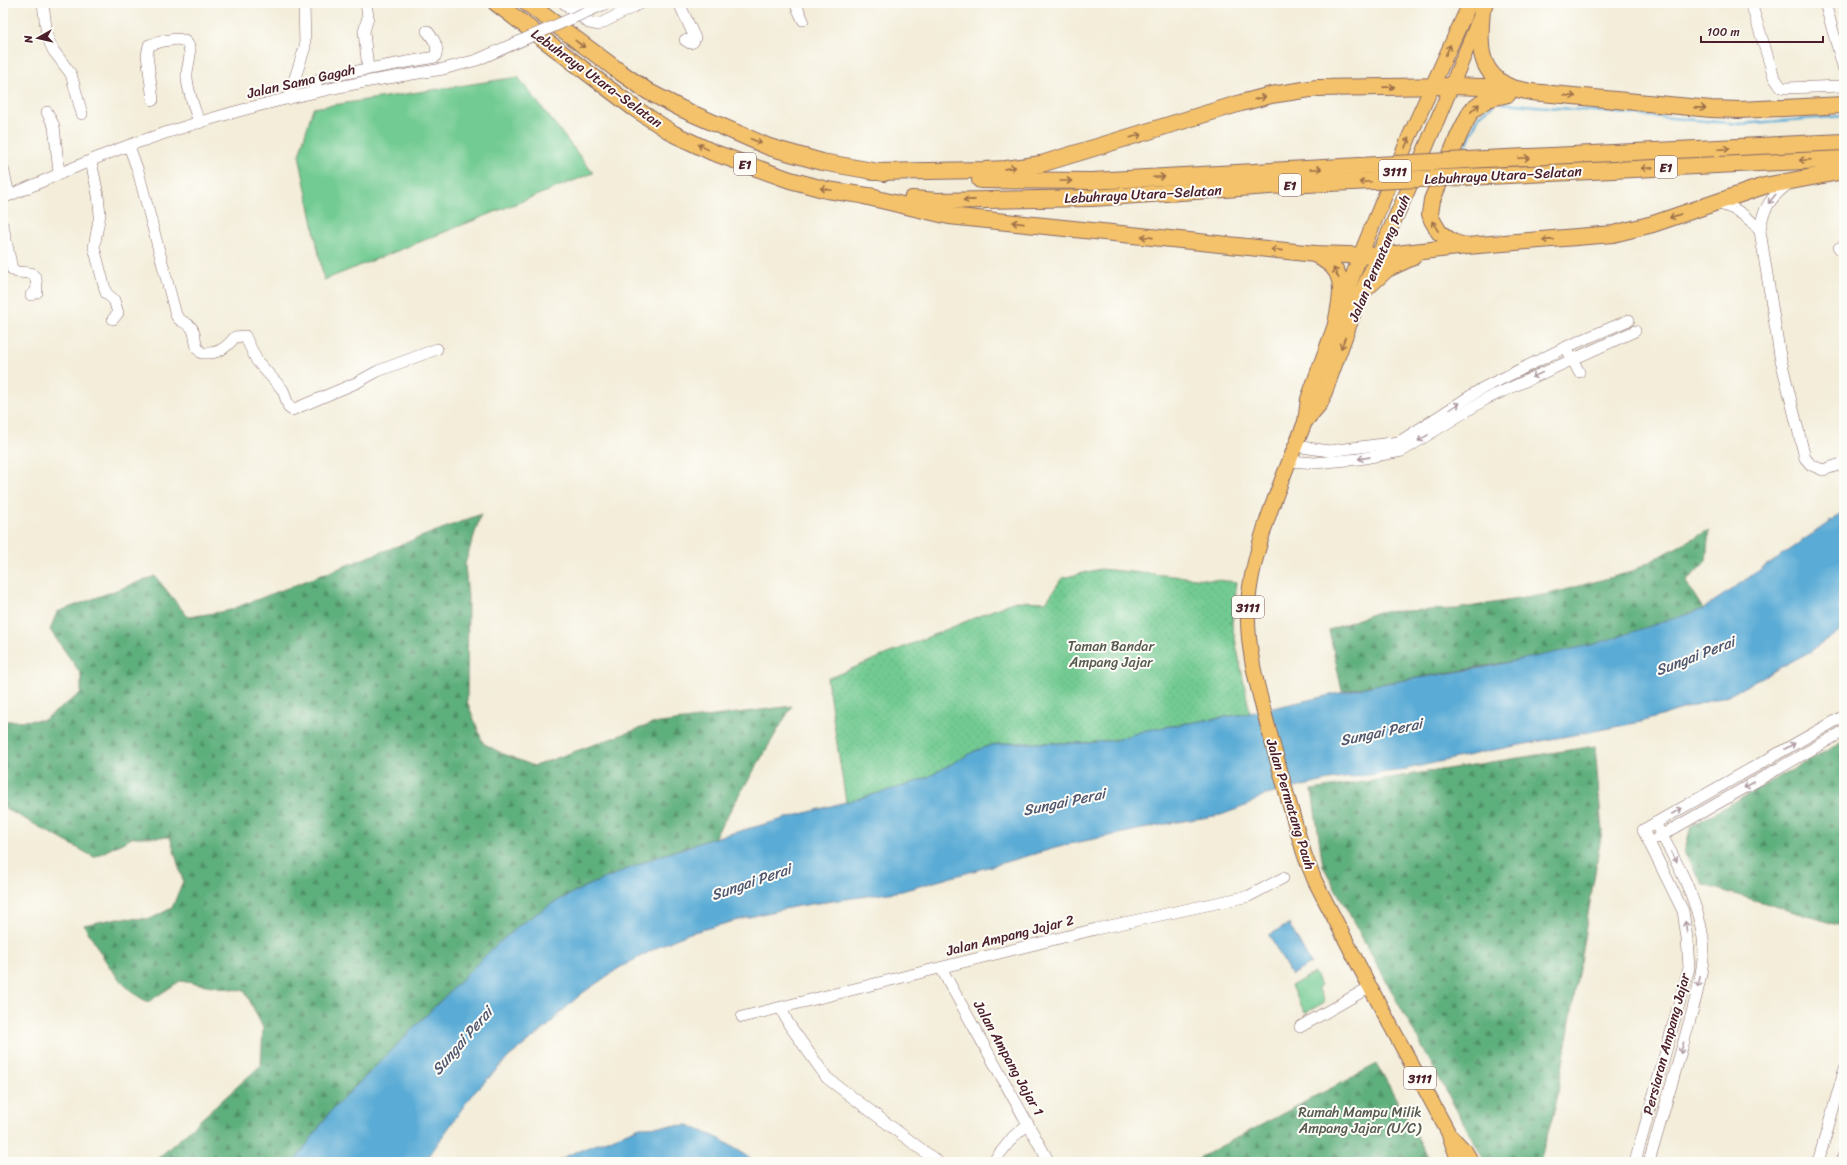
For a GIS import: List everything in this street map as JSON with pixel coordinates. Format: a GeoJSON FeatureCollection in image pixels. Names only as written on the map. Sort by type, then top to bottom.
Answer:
{"type":"FeatureCollection","features":[{"type":"Feature","properties":{"kind":"highway","name":"Lebuhraya Utara–Selatan"},"geometry":{"type":"LineString","coordinates":[[496,3],[634,108],[674,134],[712,152],[790,180],[827,190],[864,196],[938,201],[1092,198],[1284,185],[1844,159]]}},
{"type":"Feature","properties":{"kind":"highway","name":"Lebuhraya Utara–Selatan"},"geometry":{"type":"LineString","coordinates":[[527,3],[649,92],[682,109],[770,147],[822,162],[874,172],[940,180],[1092,181],[1485,159],[1844,142]]}},
{"type":"Feature","properties":{"kind":"highway"},"geometry":{"type":"LineString","coordinates":[[1479,6],[1481,38],[1485,64],[1496,80],[1512,88]]}},
{"type":"Feature","properties":{"kind":"highway"},"geometry":{"type":"LineString","coordinates":[[874,172],[1006,169],[1041,164],[1270,96],[1317,88],[1432,86],[1512,88],[1531,92],[1711,109],[1740,110],[1844,105]]}},
{"type":"Feature","properties":{"kind":"highway"},"geometry":{"type":"LineString","coordinates":[[1467,246],[1452,242],[1445,238],[1439,232],[1432,220],[1430,207],[1445,168],[1467,117],[1476,105],[1492,97],[1531,92]]}},
{"type":"Feature","properties":{"kind":"highway"},"geometry":{"type":"LineString","coordinates":[[864,196],[949,216],[1315,254],[1378,256],[1467,246],[1613,234],[1652,224],[1764,186],[1844,170]]}},
{"type":"Feature","properties":{"kind":"highway"},"geometry":{"type":"LineString","coordinates":[[1361,293],[1387,269],[1427,251]]}},
{"type":"Feature","properties":{"kind":"highway"},"geometry":{"type":"LineString","coordinates":[[1315,254],[1334,268],[1339,278],[1342,292],[1336,324]]}},
{"type":"Feature","properties":{"kind":"main road","name":"Jalan Permatang Pauh"},"geometry":{"type":"LineString","coordinates":[[1304,422],[1321,403],[1361,293],[1408,190],[1451,86],[1479,6]]}},
{"type":"Feature","properties":{"kind":"main road","name":"Jalan Permatang Pauh"},"geometry":{"type":"LineString","coordinates":[[1459,1162],[1448,1132],[1370,987],[1315,881],[1306,859],[1262,703],[1250,650],[1248,618],[1249,595],[1257,554],[1304,422],[1308,399],[1360,256],[1432,86],[1479,6]]}},
{"type":"Feature","properties":{"kind":"main road"},"geometry":{"type":"LineString","coordinates":[[1448,1132],[1466,1152],[1472,1162]]}},
{"type":"Feature","properties":{"kind":"street"},"geometry":{"type":"LineString","coordinates":[[43,3],[47,36],[52,50],[71,74],[82,114]]}},
{"type":"Feature","properties":{"kind":"street"},"geometry":{"type":"LineString","coordinates":[[288,99],[305,47],[304,3]]}},
{"type":"Feature","properties":{"kind":"street"},"geometry":{"type":"LineString","coordinates":[[366,3],[368,17],[364,32],[368,69]]}},
{"type":"Feature","properties":{"kind":"street"},"geometry":{"type":"LineString","coordinates":[[564,3],[573,5],[583,3]]}},
{"type":"Feature","properties":{"kind":"street"},"geometry":{"type":"LineString","coordinates":[[564,3],[589,23],[598,25],[641,3]]}},
{"type":"Feature","properties":{"kind":"street","name":"Jalan Sama Gagah"},"geometry":{"type":"LineString","coordinates":[[6,197],[58,174],[129,146],[222,115],[313,92],[443,69],[478,60],[607,3]]}},
{"type":"Feature","properties":{"kind":"street"},"geometry":{"type":"LineString","coordinates":[[679,3],[695,38],[693,42],[690,43],[685,40]]}},
{"type":"Feature","properties":{"kind":"street"},"geometry":{"type":"LineString","coordinates":[[795,3],[802,20]]}},
{"type":"Feature","properties":{"kind":"street"},"geometry":{"type":"LineString","coordinates":[[1752,3],[1774,77],[1781,86],[1785,88],[1844,86]]}},
{"type":"Feature","properties":{"kind":"street"},"geometry":{"type":"LineString","coordinates":[[1825,3],[1844,70]]}},
{"type":"Feature","properties":{"kind":"street"},"geometry":{"type":"LineString","coordinates":[[313,92],[317,80],[324,77],[435,57],[436,49],[434,38],[427,31]]}},
{"type":"Feature","properties":{"kind":"street"},"geometry":{"type":"LineString","coordinates":[[153,100],[147,55],[149,45],[176,38],[181,40],[186,43],[190,52],[187,76],[188,88],[199,123]]}},
{"type":"Feature","properties":{"kind":"street"},"geometry":{"type":"LineString","coordinates":[[47,112],[54,126],[58,174]]}},
{"type":"Feature","properties":{"kind":"street"},"geometry":{"type":"LineString","coordinates":[[129,146],[140,178],[176,315],[180,322],[191,326],[196,345],[202,353],[217,353],[226,347],[235,337],[245,336],[256,361],[282,390],[289,408],[292,410],[356,383],[378,371],[437,349]]}},
{"type":"Feature","properties":{"kind":"street"},"geometry":{"type":"LineString","coordinates":[[91,161],[98,195],[100,214],[94,247],[106,293],[116,305],[118,313],[112,319]]}},
{"type":"Feature","properties":{"kind":"street"},"geometry":{"type":"LineString","coordinates":[[3,168],[6,197]]}},
{"type":"Feature","properties":{"kind":"street"},"geometry":{"type":"LineString","coordinates":[[1799,178],[1773,196],[1763,213],[1760,231],[1780,356],[1805,458],[1811,465],[1823,470],[1844,463]]}},
{"type":"Feature","properties":{"kind":"street"},"geometry":{"type":"LineString","coordinates":[[1712,203],[1736,209],[1751,220],[1760,231]]}},
{"type":"Feature","properties":{"kind":"street"},"geometry":{"type":"LineString","coordinates":[[3,226],[12,269],[17,272],[31,273],[36,278],[37,292],[31,295]]}},
{"type":"Feature","properties":{"kind":"street"},"geometry":{"type":"LineString","coordinates":[[1295,446],[1329,451],[1399,442],[1566,347],[1629,320]]}},
{"type":"Feature","properties":{"kind":"street"},"geometry":{"type":"LineString","coordinates":[[1290,461],[1322,462],[1359,459],[1402,451],[1484,394],[1572,359],[1635,331]]}},
{"type":"Feature","properties":{"kind":"street"},"geometry":{"type":"LineString","coordinates":[[1566,347],[1579,372]]}},
{"type":"Feature","properties":{"kind":"street"},"geometry":{"type":"LineString","coordinates":[[1655,823],[1844,716]]}},
{"type":"Feature","properties":{"kind":"street"},"geometry":{"type":"LineString","coordinates":[[1650,842],[1844,731]]}},
{"type":"Feature","properties":{"kind":"street","name":"Persiaran Ampang Jajar"},"geometry":{"type":"LineString","coordinates":[[1635,1162],[1689,968],[1683,911],[1643,830],[1655,823],[1678,863],[1698,917],[1703,939],[1701,971],[1693,1010],[1649,1162]]}},
{"type":"Feature","properties":{"kind":"street","name":"Jalan Ampang Jajar 2"},"geometry":{"type":"LineString","coordinates":[[742,1017],[1096,929],[1249,896],[1283,878]]}},
{"type":"Feature","properties":{"kind":"street","name":"Jalan Ampang Jajar 1"},"geometry":{"type":"LineString","coordinates":[[941,968],[1049,1162]]}},
{"type":"Feature","properties":{"kind":"street"},"geometry":{"type":"LineString","coordinates":[[1300,1027],[1370,987]]}},
{"type":"Feature","properties":{"kind":"street"},"geometry":{"type":"LineString","coordinates":[[781,1008],[788,1023],[827,1078],[938,1162]]}},
{"type":"Feature","properties":{"kind":"street"},"geometry":{"type":"LineString","coordinates":[[1818,1162],[1843,1076]]}},
{"type":"Feature","properties":{"kind":"street"},"geometry":{"type":"LineString","coordinates":[[993,1162],[1013,1137],[1028,1124]]}},
{"type":"Feature","properties":{"kind":"street"},"geometry":{"type":"LineString","coordinates":[[1842,1162],[1844,1154]]}},
{"type":"Feature","properties":{"kind":"green space"},"geometry":{"type":"Polygon","coordinates":[[[518,77],[593,173],[324,280],[299,155],[313,108],[518,77]]]}},
{"type":"Feature","properties":{"kind":"green space"},"geometry":{"type":"Polygon","coordinates":[[[481,514],[465,564],[468,598],[467,701],[483,743],[501,753],[534,766],[652,724],[792,706],[714,838],[659,856],[587,886],[553,903],[522,923],[495,946],[331,1111],[294,1162],[154,1162],[261,1065],[263,1028],[245,991],[180,981],[148,1002],[137,996],[127,988],[111,968],[84,925],[118,918],[150,919],[172,908],[183,881],[170,837],[134,837],[94,857],[3,807],[3,730],[6,721],[44,720],[81,693],[81,674],[50,630],[57,612],[155,576],[188,617],[227,611],[481,514]]]}},
{"type":"Feature","properties":{"kind":"green space"},"geometry":{"type":"Polygon","coordinates":[[[1709,530],[1706,561],[1686,582],[1703,609],[1635,633],[1594,645],[1531,658],[1342,691],[1329,630],[1378,612],[1456,609],[1549,594],[1631,572],[1709,530]]]}},
{"type":"Feature","properties":{"kind":"green space","name":"Taman Bandar Ampang Jajar"},"geometry":{"type":"Polygon","coordinates":[[[1100,569],[1237,582],[1232,624],[1250,713],[1169,726],[1115,740],[1087,743],[1010,743],[991,745],[975,751],[928,777],[886,793],[846,802],[827,679],[1015,601],[1046,602],[1062,578],[1100,569]]]}},
{"type":"Feature","properties":{"kind":"green space"},"geometry":{"type":"Polygon","coordinates":[[[1844,741],[1844,927],[1704,885],[1684,853],[1691,826],[1844,741]]]}},
{"type":"Feature","properties":{"kind":"green space"},"geometry":{"type":"Polygon","coordinates":[[[1595,746],[1602,831],[1557,1099],[1540,1162],[1485,1162],[1323,866],[1312,790],[1595,746]]]}},
{"type":"Feature","properties":{"kind":"green space"},"geometry":{"type":"Polygon","coordinates":[[[1314,973],[1321,986],[1318,988],[1325,1002],[1305,1013],[1291,986],[1314,973]]]}},
{"type":"Feature","properties":{"kind":"green space","name":"Rumah Mampu Milik Ampang Jajar (U/C)"},"geometry":{"type":"Polygon","coordinates":[[[1377,1064],[1431,1162],[1191,1162],[1377,1064]]]}},
{"type":"Feature","properties":{"kind":"water","name":"Sungai Perai"},"geometry":{"type":"Polygon","coordinates":[[[1844,512],[1844,628],[1811,651],[1731,694],[1641,722],[1494,750],[1397,771],[1329,780],[1262,796],[1248,805],[1221,815],[1171,823],[1070,844],[902,891],[798,906],[757,915],[690,933],[664,944],[619,968],[581,994],[547,1027],[510,1056],[470,1097],[425,1162],[294,1162],[331,1111],[495,946],[522,923],[553,903],[587,886],[659,856],[714,838],[904,786],[928,777],[975,751],[991,745],[1010,743],[1087,743],[1115,740],[1146,730],[1250,713],[1375,685],[1486,667],[1595,644],[1703,609],[1844,512]]]}},
{"type":"Feature","properties":{"kind":"water"},"geometry":{"type":"Polygon","coordinates":[[[1289,924],[1311,964],[1291,975],[1269,935],[1289,924]]]}},
{"type":"Feature","properties":{"kind":"water"},"geometry":{"type":"Polygon","coordinates":[[[688,1125],[720,1139],[757,1162],[557,1162],[568,1155],[640,1127],[688,1125]]]}},
{"type":"Feature","properties":{"kind":"waterway"},"geometry":{"type":"LineString","coordinates":[[1502,103],[1740,124],[1844,116]]}},
{"type":"Feature","properties":{"kind":"waterway"},"geometry":{"type":"LineString","coordinates":[[1464,150],[1479,116],[1493,105]]}}]}
